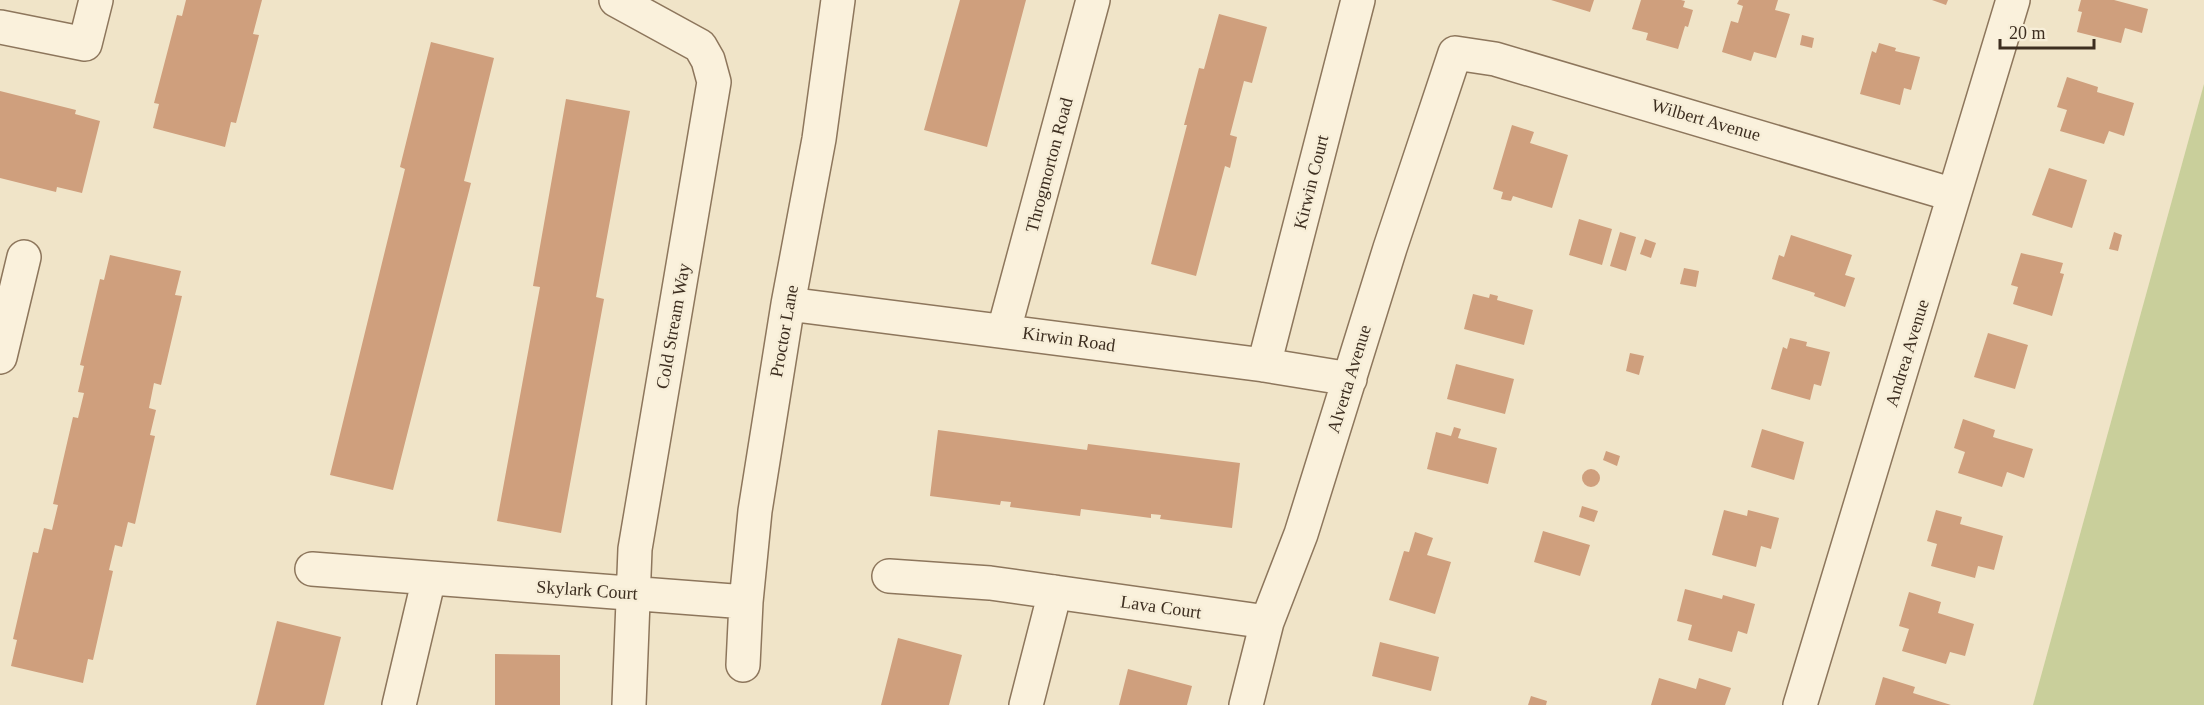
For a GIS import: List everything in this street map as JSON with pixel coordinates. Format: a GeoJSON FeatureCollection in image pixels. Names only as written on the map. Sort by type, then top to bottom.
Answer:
{"type":"FeatureCollection","features":[{"type":"Feature","properties":{"kind":"street"},"geometry":{"type":"LineString","coordinates":[[0,27],[85,44],[96,0]]}},
{"type":"Feature","properties":{"kind":"street","name":"Cold Stream Way"},"geometry":{"type":"LineString","coordinates":[[616,0],[700,46],[708,60],[714,82],[635,549],[629,705]]}},
{"type":"Feature","properties":{"kind":"street","name":"Proctor Lane"},"geometry":{"type":"LineString","coordinates":[[743,665],[746,602],[755,511],[788,304],[819,139],[838,0]]}},
{"type":"Feature","properties":{"kind":"street","name":"Throgmorton Road"},"geometry":{"type":"LineString","coordinates":[[1004,330],[1093,0]]}},
{"type":"Feature","properties":{"kind":"street","name":"Kirwin Court"},"geometry":{"type":"LineString","coordinates":[[1264,364],[1358,0]]}},
{"type":"Feature","properties":{"kind":"street","name":"Andrea Avenue"},"geometry":{"type":"LineString","coordinates":[[1800,705],[2013,0]]}},
{"type":"Feature","properties":{"kind":"street","name":"Wilbert Avenue"},"geometry":{"type":"LineString","coordinates":[[1455,52],[1495,59],[1954,195]]}},
{"type":"Feature","properties":{"kind":"street","name":"Alverta Avenue"},"geometry":{"type":"LineString","coordinates":[[1246,705],[1267,622],[1301,534],[1389,248],[1455,52]]}},
{"type":"Feature","properties":{"kind":"street"},"geometry":{"type":"LineString","coordinates":[[0,357],[24,257]]}},
{"type":"Feature","properties":{"kind":"street","name":"Kirwin Road"},"geometry":{"type":"LineString","coordinates":[[788,304],[1264,364],[1350,379]]}},
{"type":"Feature","properties":{"kind":"street","name":"Skylark Court"},"geometry":{"type":"LineString","coordinates":[[312,569],[746,602]]}},
{"type":"Feature","properties":{"kind":"street","name":"Lava Court"},"geometry":{"type":"LineString","coordinates":[[889,576],[990,583],[1267,622]]}},
{"type":"Feature","properties":{"kind":"street"},"geometry":{"type":"LineString","coordinates":[[399,705],[429,578]]}},
{"type":"Feature","properties":{"kind":"street"},"geometry":{"type":"LineString","coordinates":[[1026,705],[1055,592]]}},
{"type":"Feature","properties":{"kind":"green space"},"geometry":{"type":"Polygon","coordinates":[[[2204,84],[2204,705],[2033,705],[2204,84]]]}},
{"type":"Feature","properties":{"kind":"building"},"geometry":{"type":"Polygon","coordinates":[[[186,0],[262,0],[253,34],[259,35],[236,123],[231,122],[225,147],[153,128],[159,104],[154,103],[177,15],[182,16],[186,0]]]}},
{"type":"Feature","properties":{"kind":"building"},"geometry":{"type":"Polygon","coordinates":[[[960,0],[1026,0],[987,147],[924,130],[960,0]]]}},
{"type":"Feature","properties":{"kind":"building"},"geometry":{"type":"Polygon","coordinates":[[[1551,0],[1594,0],[1590,12],[1551,0]]]}},
{"type":"Feature","properties":{"kind":"building"},"geometry":{"type":"Polygon","coordinates":[[[1641,0],[1681,0],[1685,1],[1683,7],[1693,10],[1678,49],[1646,40],[1648,33],[1632,29],[1641,0]]]}},
{"type":"Feature","properties":{"kind":"building"},"geometry":{"type":"Polygon","coordinates":[[[1739,0],[1778,0],[1775,10],[1790,14],[1776,58],[1754,52],[1751,61],[1722,52],[1731,21],[1738,23],[1743,6],[1737,4],[1739,0]]]}},
{"type":"Feature","properties":{"kind":"building"},"geometry":{"type":"Polygon","coordinates":[[[1932,0],[1948,0],[1946,5],[1932,0]]]}},
{"type":"Feature","properties":{"kind":"building"},"geometry":{"type":"Polygon","coordinates":[[[2081,0],[2114,0],[2148,9],[2142,33],[2125,28],[2121,43],[2077,32],[2082,12],[2078,11],[2081,0]]]}},
{"type":"Feature","properties":{"kind":"building"},"geometry":{"type":"Polygon","coordinates":[[[1219,14],[1267,27],[1252,83],[1244,81],[1230,135],[1237,137],[1230,168],[1225,166],[1196,276],[1151,264],[1187,125],[1184,125],[1199,68],[1204,69],[1219,14]]]}},
{"type":"Feature","properties":{"kind":"building"},"geometry":{"type":"Polygon","coordinates":[[[1802,35],[1814,38],[1812,48],[1800,45],[1802,35]]]}},
{"type":"Feature","properties":{"kind":"building"},"geometry":{"type":"Polygon","coordinates":[[[431,42],[494,58],[464,181],[471,183],[393,490],[330,475],[405,169],[400,167],[431,42]]]}},
{"type":"Feature","properties":{"kind":"building"},"geometry":{"type":"Polygon","coordinates":[[[1879,43],[1896,48],[1895,51],[1920,57],[1911,90],[1904,88],[1900,105],[1860,94],[1872,51],[1876,53],[1879,43]]]}},
{"type":"Feature","properties":{"kind":"building"},"geometry":{"type":"Polygon","coordinates":[[[2067,77],[2098,87],[2097,92],[2134,103],[2124,136],[2109,131],[2104,144],[2060,131],[2067,110],[2057,107],[2067,77]]]}},
{"type":"Feature","properties":{"kind":"building"},"geometry":{"type":"Polygon","coordinates":[[[0,91],[76,110],[75,114],[100,121],[82,193],[57,187],[56,192],[0,178],[0,91]]]}},
{"type":"Feature","properties":{"kind":"building"},"geometry":{"type":"Polygon","coordinates":[[[566,99],[630,111],[596,297],[604,299],[561,533],[497,521],[540,287],[533,286],[566,99]]]}},
{"type":"Feature","properties":{"kind":"building"},"geometry":{"type":"Polygon","coordinates":[[[1512,125],[1534,132],[1530,143],[1568,155],[1552,208],[1513,196],[1511,201],[1501,199],[1503,192],[1493,189],[1512,125]]]}},
{"type":"Feature","properties":{"kind":"building"},"geometry":{"type":"Polygon","coordinates":[[[2049,168],[2087,180],[2072,228],[2032,215],[2049,168]]]}},
{"type":"Feature","properties":{"kind":"building"},"geometry":{"type":"Polygon","coordinates":[[[1579,219],[1612,229],[1602,265],[1569,255],[1579,219]]]}},
{"type":"Feature","properties":{"kind":"building"},"geometry":{"type":"Polygon","coordinates":[[[1620,232],[1636,237],[1626,271],[1610,266],[1620,232]]]}},
{"type":"Feature","properties":{"kind":"building"},"geometry":{"type":"Polygon","coordinates":[[[2114,232],[2122,235],[2118,251],[2109,249],[2114,232]]]}},
{"type":"Feature","properties":{"kind":"building"},"geometry":{"type":"Polygon","coordinates":[[[1791,235],[1852,255],[1845,275],[1855,278],[1845,307],[1814,296],[1815,293],[1772,279],[1779,255],[1784,257],[1791,235]]]}},
{"type":"Feature","properties":{"kind":"building"},"geometry":{"type":"Polygon","coordinates":[[[1645,239],[1656,243],[1651,258],[1640,254],[1645,239]]]}},
{"type":"Feature","properties":{"kind":"building"},"geometry":{"type":"Polygon","coordinates":[[[2021,253],[2063,263],[2060,273],[2064,274],[2052,316],[2013,304],[2018,287],[2011,285],[2021,253]]]}},
{"type":"Feature","properties":{"kind":"building"},"geometry":{"type":"Polygon","coordinates":[[[110,255],[181,271],[175,295],[182,296],[161,385],[154,383],[149,408],[156,410],[150,435],[155,436],[135,524],[128,522],[122,547],[115,545],[109,570],[113,571],[93,660],[88,659],[83,683],[11,666],[17,640],[13,639],[33,552],[38,553],[44,528],[52,530],[58,505],[53,504],[73,417],[78,418],[84,393],[78,392],[84,366],[80,365],[100,279],[104,280],[110,255]]]}},
{"type":"Feature","properties":{"kind":"building"},"geometry":{"type":"Polygon","coordinates":[[[1684,268],[1699,271],[1696,287],[1680,284],[1684,268]]]}},
{"type":"Feature","properties":{"kind":"building"},"geometry":{"type":"Polygon","coordinates":[[[1473,294],[1489,298],[1490,294],[1498,296],[1497,300],[1533,310],[1524,345],[1464,329],[1473,294]]]}},
{"type":"Feature","properties":{"kind":"building"},"geometry":{"type":"Polygon","coordinates":[[[1988,333],[2028,345],[2015,389],[1974,377],[1988,333]]]}},
{"type":"Feature","properties":{"kind":"building"},"geometry":{"type":"Polygon","coordinates":[[[1790,338],[1807,342],[1806,346],[1830,352],[1821,386],[1814,384],[1810,400],[1771,389],[1783,347],[1787,349],[1790,338]]]}},
{"type":"Feature","properties":{"kind":"building"},"geometry":{"type":"Polygon","coordinates":[[[1630,353],[1644,356],[1639,375],[1626,371],[1630,353]]]}},
{"type":"Feature","properties":{"kind":"building"},"geometry":{"type":"Polygon","coordinates":[[[1456,364],[1514,379],[1505,414],[1447,399],[1456,364]]]}},
{"type":"Feature","properties":{"kind":"building"},"geometry":{"type":"Polygon","coordinates":[[[1963,419],[1995,430],[1993,437],[2033,449],[2024,478],[2007,472],[2002,487],[1958,473],[1965,452],[1954,448],[1963,419]]]}},
{"type":"Feature","properties":{"kind":"building"},"geometry":{"type":"Polygon","coordinates":[[[1454,427],[1461,429],[1458,438],[1497,448],[1488,484],[1427,469],[1436,432],[1451,436],[1454,427]]]}},
{"type":"Feature","properties":{"kind":"building"},"geometry":{"type":"Polygon","coordinates":[[[1762,429],[1804,442],[1794,480],[1751,467],[1762,429]]]}},
{"type":"Feature","properties":{"kind":"building"},"geometry":{"type":"Polygon","coordinates":[[[938,430],[1087,450],[1088,444],[1240,463],[1232,528],[1160,519],[1161,515],[1151,514],[1151,518],[1081,509],[1080,516],[1010,507],[1011,502],[1001,501],[1000,505],[930,496],[938,430]]]}},
{"type":"Feature","properties":{"kind":"building"},"geometry":{"type":"Polygon","coordinates":[[[1606,451],[1620,456],[1617,466],[1603,460],[1606,451]]]}},
{"type":"Feature","properties":{"kind":"building"},"geometry":{"type":"Polygon","coordinates":[[[1587,469],[1595,469],[1600,474],[1598,485],[1587,487],[1582,482],[1582,474],[1587,469]]]}},
{"type":"Feature","properties":{"kind":"building"},"geometry":{"type":"Polygon","coordinates":[[[1582,506],[1598,511],[1594,522],[1579,517],[1582,506]]]}},
{"type":"Feature","properties":{"kind":"building"},"geometry":{"type":"Polygon","coordinates":[[[1724,510],[1747,516],[1748,510],[1779,518],[1771,549],[1761,546],[1756,567],[1712,555],[1724,510]]]}},
{"type":"Feature","properties":{"kind":"building"},"geometry":{"type":"Polygon","coordinates":[[[1936,510],[1962,517],[1960,524],[2003,536],[1994,570],[1978,566],[1975,578],[1931,566],[1937,544],[1927,541],[1936,510]]]}},
{"type":"Feature","properties":{"kind":"building"},"geometry":{"type":"Polygon","coordinates":[[[1543,531],[1590,545],[1580,576],[1534,562],[1543,531]]]}},
{"type":"Feature","properties":{"kind":"building"},"geometry":{"type":"Polygon","coordinates":[[[1415,532],[1433,538],[1427,555],[1451,562],[1435,614],[1389,600],[1404,551],[1409,552],[1415,532]]]}},
{"type":"Feature","properties":{"kind":"building"},"geometry":{"type":"Polygon","coordinates":[[[1685,589],[1722,599],[1723,595],[1755,604],[1747,634],[1738,631],[1732,652],[1688,640],[1692,625],[1677,621],[1685,589]]]}},
{"type":"Feature","properties":{"kind":"building"},"geometry":{"type":"Polygon","coordinates":[[[1909,592],[1941,602],[1938,613],[1974,624],[1965,656],[1950,652],[1946,664],[1902,651],[1909,629],[1899,626],[1909,592]]]}},
{"type":"Feature","properties":{"kind":"building"},"geometry":{"type":"Polygon","coordinates":[[[277,621],[341,637],[324,705],[256,705],[277,621]]]}},
{"type":"Feature","properties":{"kind":"building"},"geometry":{"type":"Polygon","coordinates":[[[898,638],[962,655],[949,705],[881,705],[898,638]]]}},
{"type":"Feature","properties":{"kind":"building"},"geometry":{"type":"Polygon","coordinates":[[[1380,642],[1439,657],[1431,691],[1372,676],[1380,642]]]}},
{"type":"Feature","properties":{"kind":"building"},"geometry":{"type":"Polygon","coordinates":[[[495,654],[560,655],[560,705],[495,705],[495,654]]]}},
{"type":"Feature","properties":{"kind":"building"},"geometry":{"type":"Polygon","coordinates":[[[1128,669],[1192,686],[1187,705],[1119,705],[1128,669]]]}},
{"type":"Feature","properties":{"kind":"building"},"geometry":{"type":"Polygon","coordinates":[[[1883,677],[1915,687],[1913,693],[1951,705],[1875,705],[1883,677]]]}},
{"type":"Feature","properties":{"kind":"building"},"geometry":{"type":"Polygon","coordinates":[[[1659,678],[1696,689],[1699,678],[1731,688],[1725,705],[1651,705],[1659,678]]]}},
{"type":"Feature","properties":{"kind":"building"},"geometry":{"type":"Polygon","coordinates":[[[1531,696],[1547,701],[1546,705],[1528,705],[1531,696]]]}}]}
